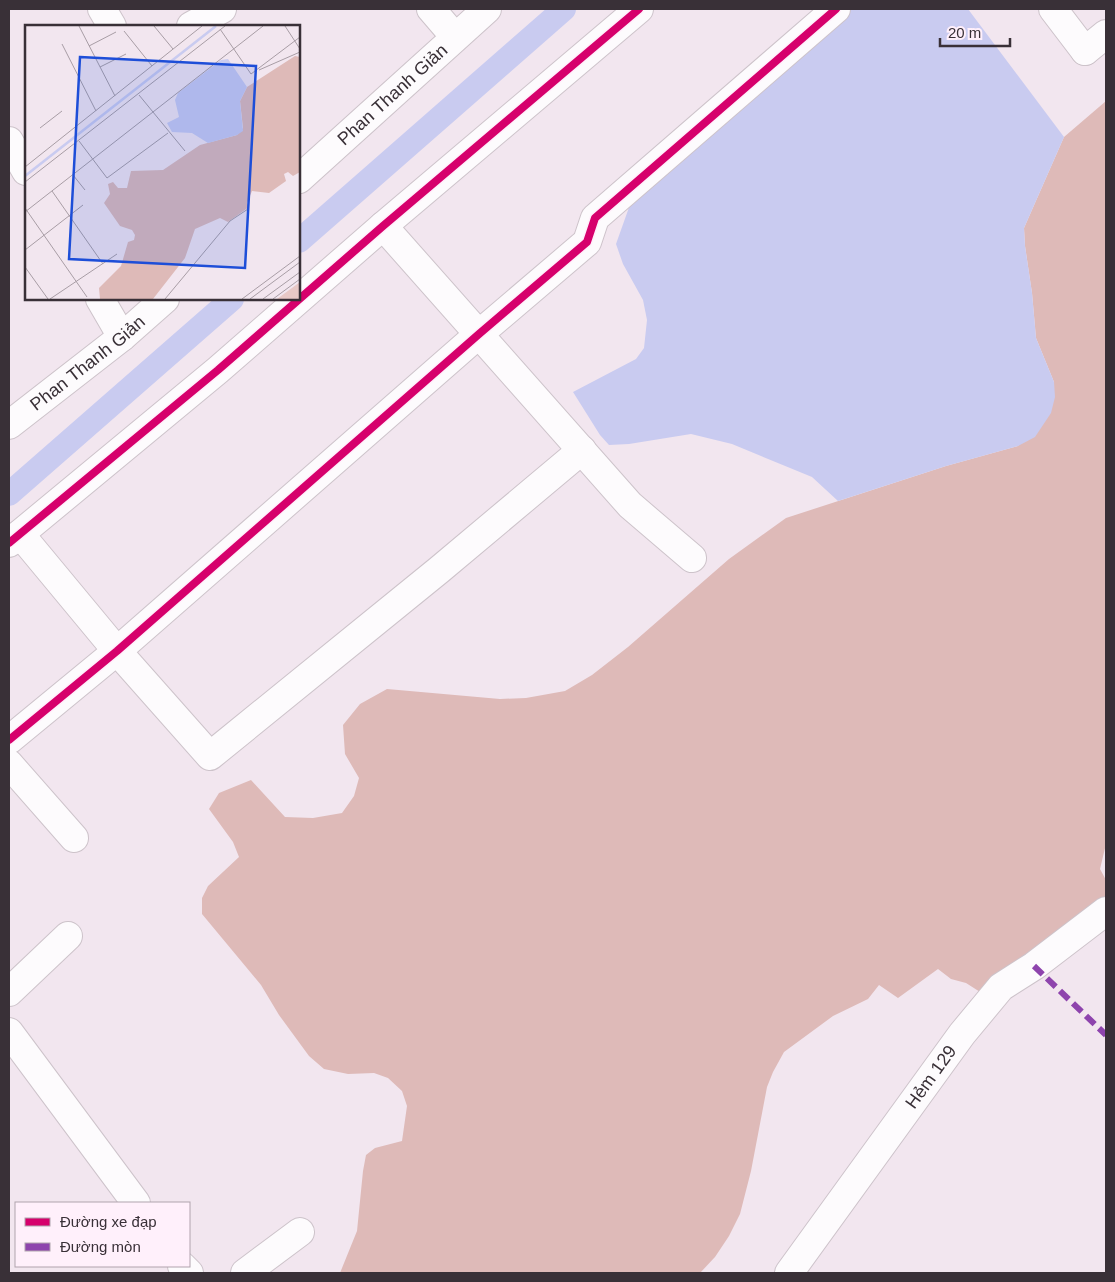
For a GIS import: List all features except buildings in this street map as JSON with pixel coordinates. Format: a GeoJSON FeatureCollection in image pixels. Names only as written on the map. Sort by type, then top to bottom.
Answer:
{"type":"FeatureCollection","features":[{"type":"Feature","properties":{"kind":"street"},"geometry":{"type":"LineString","coordinates":[[102,9],[111,25]]}},
{"type":"Feature","properties":{"kind":"street"},"geometry":{"type":"LineString","coordinates":[[193,25],[222,9]]}},
{"type":"Feature","properties":{"kind":"street"},"geometry":{"type":"LineString","coordinates":[[430,9],[455,37]]}},
{"type":"Feature","properties":{"kind":"street","name":"Phan Thanh Giản"},"geometry":{"type":"LineString","coordinates":[[300,178],[487,9]]}},
{"type":"Feature","properties":{"kind":"street"},"geometry":{"type":"LineString","coordinates":[[300,298],[639,9]]}},
{"type":"Feature","properties":{"kind":"street"},"geometry":{"type":"LineString","coordinates":[[9,740],[117,651],[587,242],[595,218],[836,9]]}},
{"type":"Feature","properties":{"kind":"street"},"geometry":{"type":"LineString","coordinates":[[1053,9],[1096,46],[1106,34]]}},
{"type":"Feature","properties":{"kind":"street"},"geometry":{"type":"LineString","coordinates":[[9,141],[25,169]]}},
{"type":"Feature","properties":{"kind":"street"},"geometry":{"type":"LineString","coordinates":[[383,226],[630,505],[692,558]]}},
{"type":"Feature","properties":{"kind":"street"},"geometry":{"type":"LineString","coordinates":[[101,300],[122,337]]}},
{"type":"Feature","properties":{"kind":"street","name":"Phan Thanh Giản"},"geometry":{"type":"LineString","coordinates":[[9,425],[122,337],[164,300]]}},
{"type":"Feature","properties":{"kind":"street"},"geometry":{"type":"LineString","coordinates":[[298,300],[218,370],[14,539],[210,756],[439,570],[582,450]]}},
{"type":"Feature","properties":{"kind":"street"},"geometry":{"type":"LineString","coordinates":[[9,764],[74,838]]}},
{"type":"Feature","properties":{"kind":"street","name":"Hẻm 129"},"geometry":{"type":"LineString","coordinates":[[789,1273],[962,1034],[1001,986],[1034,966],[1106,911]]}},
{"type":"Feature","properties":{"kind":"street"},"geometry":{"type":"LineString","coordinates":[[9,992],[68,936]]}},
{"type":"Feature","properties":{"kind":"street"},"geometry":{"type":"LineString","coordinates":[[9,1032],[135,1202]]}},
{"type":"Feature","properties":{"kind":"street"},"geometry":{"type":"LineString","coordinates":[[246,1273],[300,1232]]}},
{"type":"Feature","properties":{"kind":"shaded area"},"geometry":{"type":"Polygon","coordinates":[[[1106,101],[1106,844],[1100,869],[1106,880],[1106,900],[988,997],[966,983],[951,979],[938,969],[898,998],[879,985],[868,999],[833,1016],[784,1052],[767,1087],[751,1171],[740,1214],[729,1236],[715,1257],[700,1273],[340,1273],[357,1231],[366,1155],[375,1148],[402,1141],[407,1106],[402,1091],[388,1078],[374,1073],[348,1074],[324,1069],[309,1056],[279,1015],[261,985],[202,914],[202,898],[208,886],[239,857],[233,842],[209,809],[219,793],[251,780],[285,817],[313,818],[342,813],[354,796],[359,778],[345,754],[343,725],[360,704],[387,689],[500,699],[526,698],[565,691],[592,675],[628,647],[729,559],[786,518],[946,466],[1018,446],[1054,382],[1036,338],[1024,228],[1064,137],[1106,101]]]}},
{"type":"Feature","properties":{"kind":"water"},"geometry":{"type":"Polygon","coordinates":[[[849,9],[968,9],[1064,137],[1024,228],[1036,338],[1054,382],[1055,397],[1051,413],[1035,437],[1018,446],[946,466],[838,501],[812,477],[732,444],[691,434],[629,444],[609,445],[600,435],[573,392],[636,359],[644,348],[647,320],[643,300],[623,264],[616,244],[632,199],[849,9]]]}},
{"type":"Feature","properties":{"kind":"waterway"},"geometry":{"type":"LineString","coordinates":[[300,240],[564,9]]}},
{"type":"Feature","properties":{"kind":"waterway"},"geometry":{"type":"LineString","coordinates":[[9,494],[231,300]]}},
{"type":"Feature","properties":{"kind":"marked path"},"geometry":{"type":"LineString","coordinates":[[1034,966],[1106,1035]]}},
{"type":"Feature","properties":{"kind":"cycle path"},"geometry":{"type":"LineString","coordinates":[[300,298],[639,9]]}},
{"type":"Feature","properties":{"kind":"cycle path"},"geometry":{"type":"LineString","coordinates":[[9,740],[117,651],[587,242],[595,218],[836,9]]}},
{"type":"Feature","properties":{"kind":"cycle path"},"geometry":{"type":"LineString","coordinates":[[9,543],[218,370],[298,300]]}}]}
